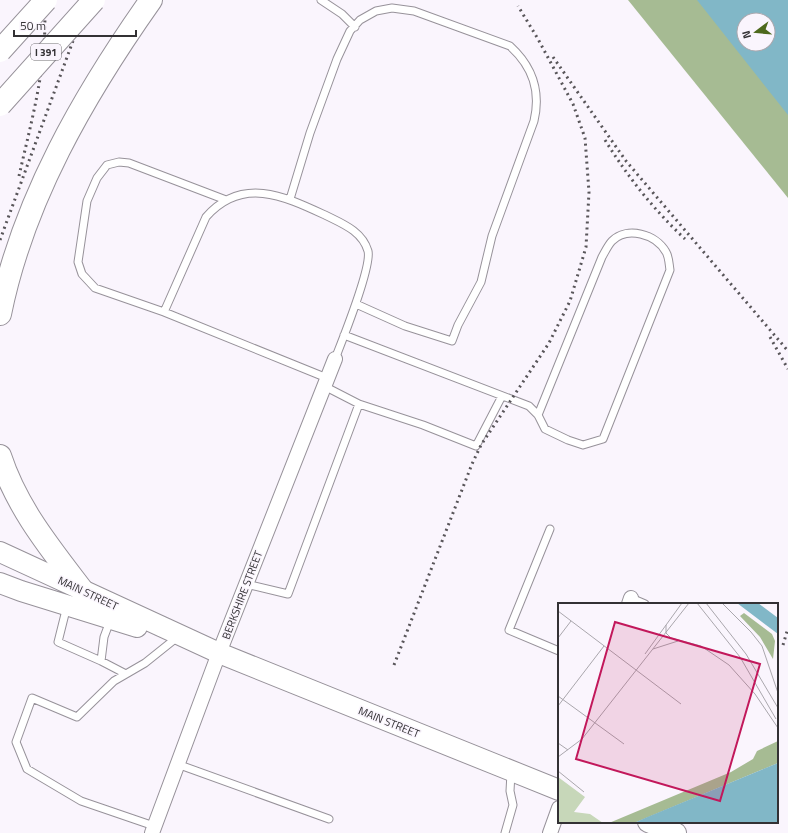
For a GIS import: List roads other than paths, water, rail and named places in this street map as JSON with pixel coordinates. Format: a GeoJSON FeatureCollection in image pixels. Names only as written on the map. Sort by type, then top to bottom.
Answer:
{"type":"FeatureCollection","features":[{"type":"Feature","properties":{"kind":"highway"},"geometry":{"type":"LineString","coordinates":[[0,51],[46,0]]}},
{"type":"Feature","properties":{"kind":"highway","name":"I 391"},"geometry":{"type":"LineString","coordinates":[[0,105],[94,0]]}},
{"type":"Feature","properties":{"kind":"highway"},"geometry":{"type":"LineString","coordinates":[[0,314],[13,262],[52,164],[117,48],[151,0]]}},
{"type":"Feature","properties":{"kind":"highway"},"geometry":{"type":"LineString","coordinates":[[0,456],[5,472],[21,505],[33,525],[82,590]]}},
{"type":"Feature","properties":{"kind":"main road","name":"MAIN STREET"},"geometry":{"type":"LineString","coordinates":[[0,552],[219,653],[558,790]]}},
{"type":"Feature","properties":{"kind":"main road","name":"MAIN STREET"},"geometry":{"type":"LineString","coordinates":[[0,583],[219,653]]}},
{"type":"Feature","properties":{"kind":"main road"},"geometry":{"type":"LineString","coordinates":[[651,823],[676,833]]}},
{"type":"Feature","properties":{"kind":"street","name":"BERKSHIRE STREET"},"geometry":{"type":"LineString","coordinates":[[153,830],[219,653],[335,359]]}},
{"type":"Feature","properties":{"kind":"street"},"geometry":{"type":"LineString","coordinates":[[550,833],[558,811]]}},
{"type":"Feature","properties":{"kind":"lane"},"geometry":{"type":"LineString","coordinates":[[322,0],[342,14],[355,27]]}},
{"type":"Feature","properties":{"kind":"lane"},"geometry":{"type":"LineString","coordinates":[[290,199],[310,133],[337,59],[350,31],[360,20],[376,11],[392,8],[414,11],[510,46],[519,55],[534,83],[537,106],[534,121],[492,236],[481,282],[458,325],[452,341],[405,326],[356,304]]}},
{"type":"Feature","properties":{"kind":"lane"},"geometry":{"type":"LineString","coordinates":[[226,200],[129,163],[119,162],[107,165],[97,178],[87,201],[80,239],[78,262],[82,274],[95,288],[164,312],[326,382],[359,404],[423,425],[476,446],[502,396]]}},
{"type":"Feature","properties":{"kind":"lane"},"geometry":{"type":"LineString","coordinates":[[164,312],[206,217],[215,207],[226,200],[241,195],[264,193],[290,199],[346,225],[361,237],[369,253],[356,304],[335,359]]}},
{"type":"Feature","properties":{"kind":"lane"},"geometry":{"type":"LineString","coordinates":[[344,335],[529,406],[538,414],[545,429],[568,440],[583,445],[603,439],[670,270],[666,252],[654,239],[646,235],[631,234],[617,238],[611,242],[602,257],[538,414]]}},
{"type":"Feature","properties":{"kind":"lane"},"geometry":{"type":"LineString","coordinates":[[246,584],[288,594],[359,404]]}},
{"type":"Feature","properties":{"kind":"lane"},"geometry":{"type":"LineString","coordinates":[[550,529],[509,630],[558,651]]}},
{"type":"Feature","properties":{"kind":"lane"},"geometry":{"type":"LineString","coordinates":[[630,601],[640,603]]}},
{"type":"Feature","properties":{"kind":"lane"},"geometry":{"type":"LineString","coordinates":[[67,605],[58,642],[126,674]]}},
{"type":"Feature","properties":{"kind":"lane"},"geometry":{"type":"LineString","coordinates":[[101,661],[104,637],[111,619]]}},
{"type":"Feature","properties":{"kind":"lane"},"geometry":{"type":"LineString","coordinates":[[153,830],[81,800],[27,768],[16,742],[32,698],[77,717],[114,681],[145,663],[175,639]]}},
{"type":"Feature","properties":{"kind":"lane"},"geometry":{"type":"LineString","coordinates":[[177,764],[329,819]]}},
{"type":"Feature","properties":{"kind":"lane"},"geometry":{"type":"LineString","coordinates":[[505,833],[513,805],[510,792],[511,771]]}},
{"type":"Feature","properties":{"kind":"water"},"geometry":{"type":"Polygon","coordinates":[[[697,0],[788,0],[788,115],[738,52],[776,52],[776,12],[736,12],[736,49],[697,0]]]}},
{"type":"Feature","properties":{"kind":"railway"},"geometry":{"type":"LineString","coordinates":[[19,176],[34,111],[42,67],[45,22],[44,0]]}},
{"type":"Feature","properties":{"kind":"railway"},"geometry":{"type":"LineString","coordinates":[[0,240],[88,0]]}},
{"type":"Feature","properties":{"kind":"railway"},"geometry":{"type":"LineString","coordinates":[[394,665],[472,464],[481,445],[549,343],[570,301],[586,247],[589,192],[585,138],[573,104],[538,39],[518,6]]}},
{"type":"Feature","properties":{"kind":"railway"},"geometry":{"type":"LineString","coordinates":[[553,57],[626,161],[788,351]]}},
{"type":"Feature","properties":{"kind":"railway"},"geometry":{"type":"LineString","coordinates":[[605,140],[642,192],[662,216],[685,239]]}},
{"type":"Feature","properties":{"kind":"railway"},"geometry":{"type":"LineString","coordinates":[[770,337],[788,369]]}},
{"type":"Feature","properties":{"kind":"railway"},"geometry":{"type":"LineString","coordinates":[[783,645],[788,628]]}}]}
